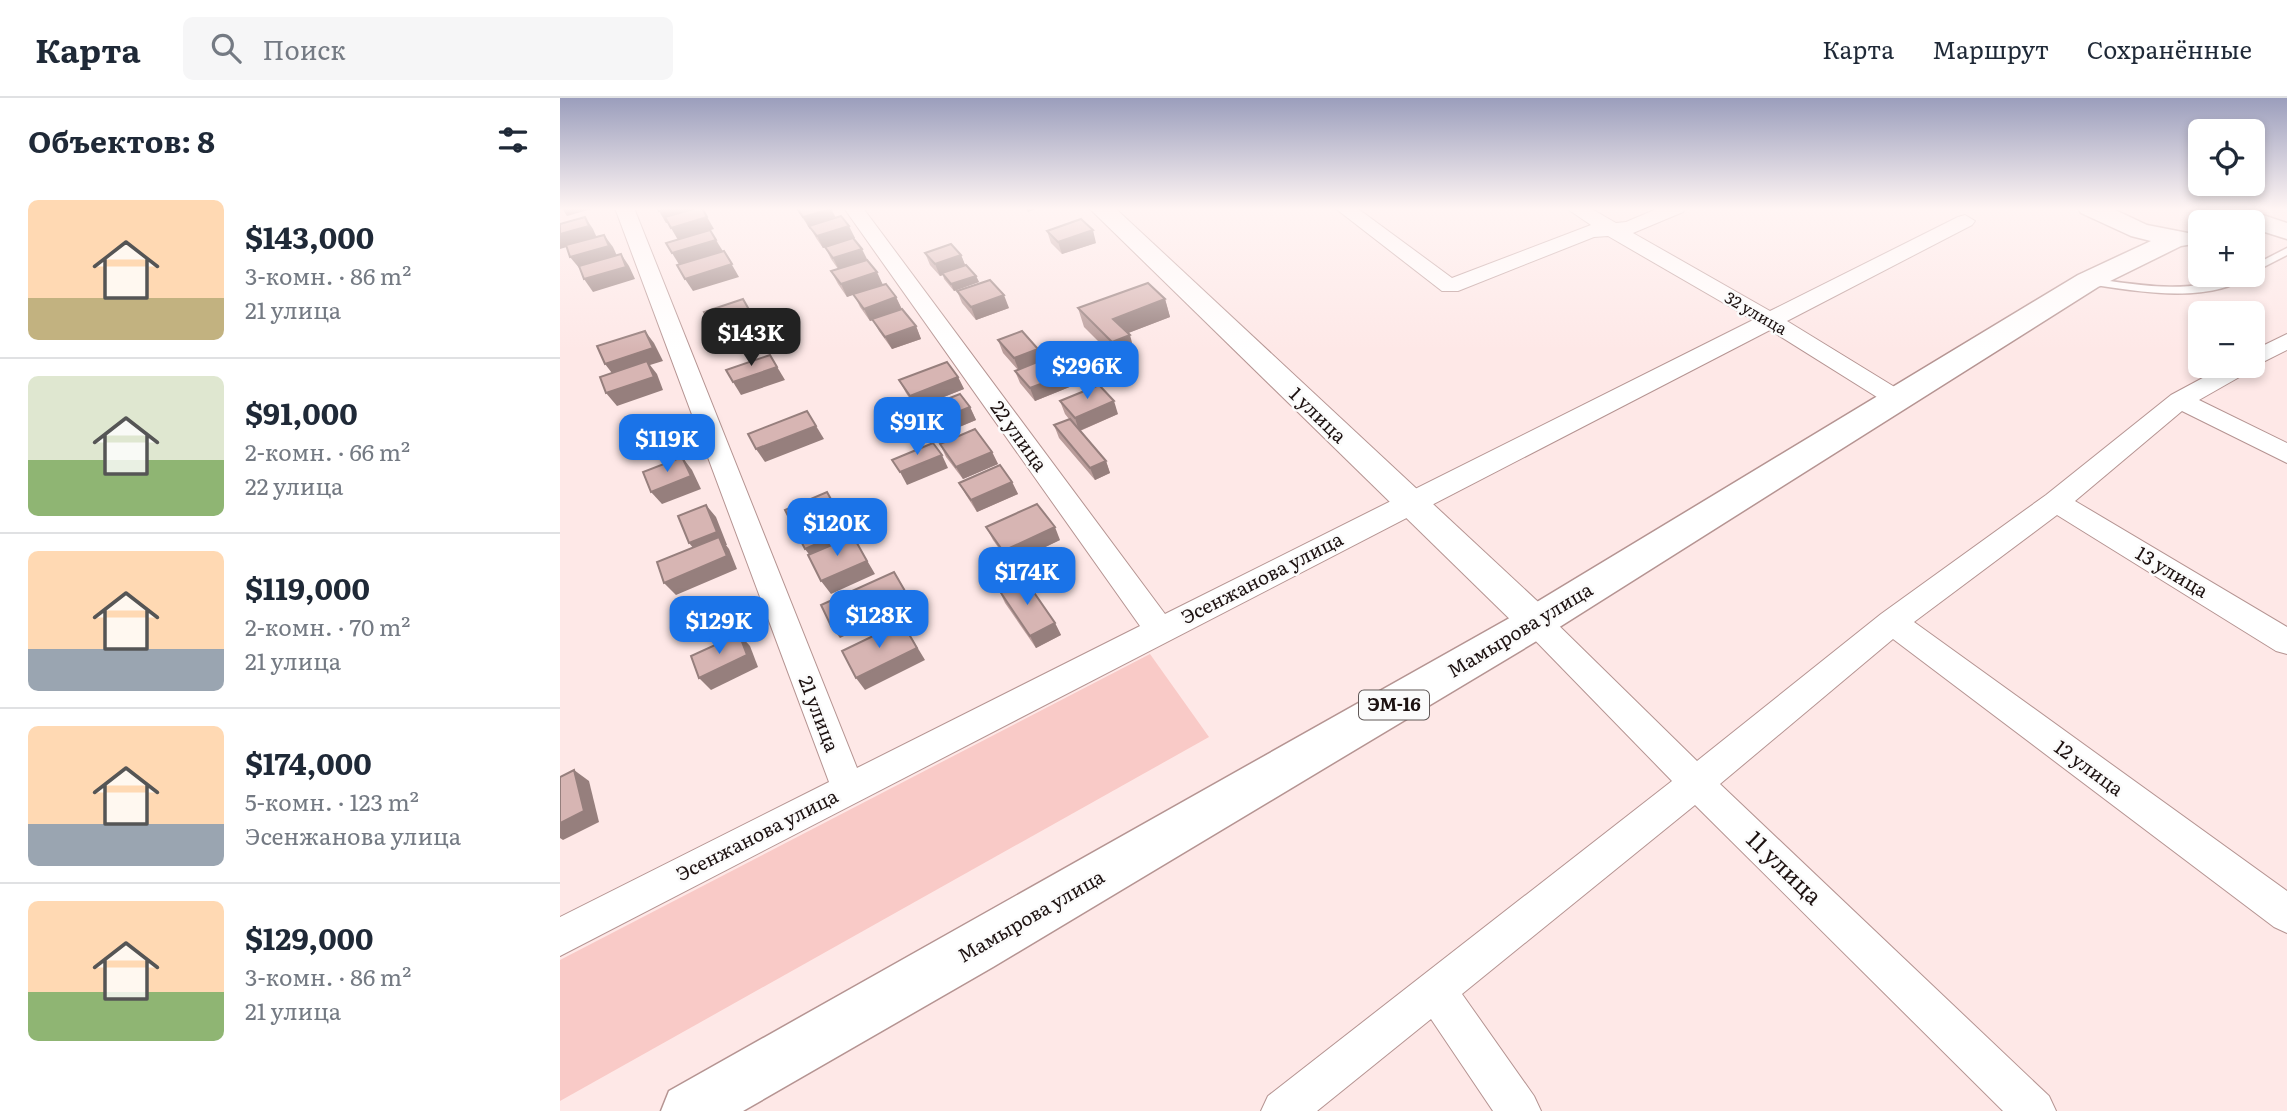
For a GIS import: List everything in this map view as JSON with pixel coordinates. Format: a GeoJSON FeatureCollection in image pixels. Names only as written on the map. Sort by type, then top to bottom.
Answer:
{"type":"FeatureCollection","features":[{"type":"Feature","properties":{"kind":"main road","name":"ЭМ-16"},"geometry":{"type":"LineString","coordinates":[[2088,281],[2094,255]]}},
{"type":"Feature","properties":{"kind":"main road","name":"ЭМ-16"},"geometry":{"type":"LineString","coordinates":[[2088,281],[2149,255]]}},
{"type":"Feature","properties":{"kind":"main road","name":"Мамырова улица"},"geometry":{"type":"LineString","coordinates":[[690,1111],[987,942],[1536,622],[2088,281]]}},
{"type":"Feature","properties":{"kind":"street","name":"21 улица"},"geometry":{"type":"LineString","coordinates":[[642,255],[848,788]]}},
{"type":"Feature","properties":{"kind":"street","name":"22 улица"},"geometry":{"type":"LineString","coordinates":[[887,255],[1160,630]]}},
{"type":"Feature","properties":{"kind":"street","name":"1 улица"},"geometry":{"type":"LineString","coordinates":[[1151,255],[1536,622]]}},
{"type":"Feature","properties":{"kind":"street"},"geometry":{"type":"LineString","coordinates":[[1408,255],[1450,286],[1529,255]]}},
{"type":"Feature","properties":{"kind":"street","name":"32 улица"},"geometry":{"type":"LineString","coordinates":[[1656,255],[1769,320],[1897,399]]}},
{"type":"Feature","properties":{"kind":"street","name":"Эсенжанова улица"},"geometry":{"type":"LineString","coordinates":[[560,937],[1897,255]]}},
{"type":"Feature","properties":{"kind":"street"},"geometry":{"type":"LineString","coordinates":[[2265,353],[2287,341]]}},
{"type":"Feature","properties":{"kind":"street"},"geometry":{"type":"LineString","coordinates":[[1283,1111],[1436,992],[1892,622],[2056,502],[2180,400],[2220,378]]}},
{"type":"Feature","properties":{"kind":"street"},"geometry":{"type":"LineString","coordinates":[[2180,400],[2287,454]]}},
{"type":"Feature","properties":{"kind":"street","name":"13 улица"},"geometry":{"type":"LineString","coordinates":[[2056,502],[2287,642]]}},
{"type":"Feature","properties":{"kind":"street","name":"11 улица"},"geometry":{"type":"LineString","coordinates":[[1536,622],[1696,783],[2034,1111]]}},
{"type":"Feature","properties":{"kind":"street","name":"12 улица"},"geometry":{"type":"LineString","coordinates":[[1892,622],[2287,914]]}},
{"type":"Feature","properties":{"kind":"street"},"geometry":{"type":"LineString","coordinates":[[1436,992],[1519,1111]]}},
{"type":"Feature","properties":{"kind":"lane"},"geometry":{"type":"LineString","coordinates":[[2088,281],[2173,292],[2198,287]]}},
{"type":"Feature","properties":{"kind":"shaded area"},"geometry":{"type":"Polygon","coordinates":[[[1150,654],[1209,737],[560,1101],[560,960],[1150,654]]]}},
{"type":"Feature","properties":{"kind":"building"},"geometry":{"type":"Polygon","coordinates":[[[621,255],[626,267],[584,279],[579,266],[621,255]]]}},
{"type":"Feature","properties":{"kind":"building"},"geometry":{"type":"Polygon","coordinates":[[[710,255],[727,255],[732,264],[685,279],[677,265],[710,255]]]}},
{"type":"Feature","properties":{"kind":"building"},"geometry":{"type":"Polygon","coordinates":[[[927,255],[960,255],[935,264],[927,255]]]}},
{"type":"Feature","properties":{"kind":"building"},"geometry":{"type":"Polygon","coordinates":[[[867,260],[877,272],[841,284],[831,271],[867,260]]]}},
{"type":"Feature","properties":{"kind":"building"},"geometry":{"type":"Polygon","coordinates":[[[966,265],[976,276],[951,284],[942,273],[966,265]]]}},
{"type":"Feature","properties":{"kind":"building"},"geometry":{"type":"Polygon","coordinates":[[[990,280],[1004,295],[971,307],[957,291],[990,280]]]}},
{"type":"Feature","properties":{"kind":"building"},"geometry":{"type":"Polygon","coordinates":[[[1148,283],[1165,299],[1113,319],[1130,335],[1112,342],[1078,308],[1148,283]]]}},
{"type":"Feature","properties":{"kind":"building"},"geometry":{"type":"Polygon","coordinates":[[[886,284],[896,297],[864,309],[853,294],[886,284]]]}},
{"type":"Feature","properties":{"kind":"building"},"geometry":{"type":"Polygon","coordinates":[[[743,299],[752,315],[713,328],[704,312],[743,299]]]}},
{"type":"Feature","properties":{"kind":"building"},"geometry":{"type":"Polygon","coordinates":[[[902,309],[916,326],[885,337],[872,319],[902,309]]]}},
{"type":"Feature","properties":{"kind":"building"},"geometry":{"type":"Polygon","coordinates":[[[645,331],[653,348],[605,364],[597,346],[645,331]]]}},
{"type":"Feature","properties":{"kind":"building"},"geometry":{"type":"Polygon","coordinates":[[[1022,331],[1038,349],[1014,358],[998,340],[1022,331]]]}},
{"type":"Feature","properties":{"kind":"building"},"geometry":{"type":"Polygon","coordinates":[[[770,355],[777,367],[733,382],[726,370],[770,355]]]}},
{"type":"Feature","properties":{"kind":"building"},"geometry":{"type":"Polygon","coordinates":[[[1052,356],[1067,374],[1030,388],[1015,371],[1052,356]]]}},
{"type":"Feature","properties":{"kind":"building"},"geometry":{"type":"Polygon","coordinates":[[[647,361],[654,377],[606,393],[600,377],[647,361]]]}},
{"type":"Feature","properties":{"kind":"building"},"geometry":{"type":"Polygon","coordinates":[[[947,362],[958,377],[910,396],[899,380],[947,362]]]}},
{"type":"Feature","properties":{"kind":"building"},"geometry":{"type":"Polygon","coordinates":[[[1099,385],[1114,401],[1075,418],[1060,401],[1099,385]]]}},
{"type":"Feature","properties":{"kind":"building"},"geometry":{"type":"Polygon","coordinates":[[[960,394],[970,407],[938,420],[929,406],[960,394]]]}},
{"type":"Feature","properties":{"kind":"building"},"geometry":{"type":"Polygon","coordinates":[[[807,411],[816,426],[756,449],[748,434],[807,411]]]}},
{"type":"Feature","properties":{"kind":"building"},"geometry":{"type":"Polygon","coordinates":[[[1070,419],[1106,461],[1090,468],[1054,425],[1070,419]]]}},
{"type":"Feature","properties":{"kind":"building"},"geometry":{"type":"Polygon","coordinates":[[[975,429],[992,452],[956,467],[940,444],[975,429]]]}},
{"type":"Feature","properties":{"kind":"building"},"geometry":{"type":"Polygon","coordinates":[[[933,443],[942,455],[900,472],[892,460],[933,443]]]}},
{"type":"Feature","properties":{"kind":"building"},"geometry":{"type":"Polygon","coordinates":[[[682,457],[691,476],[651,492],[643,472],[682,457]]]}},
{"type":"Feature","properties":{"kind":"building"},"geometry":{"type":"Polygon","coordinates":[[[1000,465],[1012,482],[971,500],[959,483],[1000,465]]]}},
{"type":"Feature","properties":{"kind":"building"},"geometry":{"type":"Polygon","coordinates":[[[827,492],[848,530],[805,549],[785,510],[827,492]]]}},
{"type":"Feature","properties":{"kind":"building"},"geometry":{"type":"Polygon","coordinates":[[[1037,504],[1055,527],[1003,551],[986,527],[1037,504]]]}},
{"type":"Feature","properties":{"kind":"building"},"geometry":{"type":"Polygon","coordinates":[[[706,505],[717,532],[689,543],[678,516],[706,505]]]}},
{"type":"Feature","properties":{"kind":"building"},"geometry":{"type":"Polygon","coordinates":[[[853,536],[867,561],[821,581],[808,555],[853,536]]]}},
{"type":"Feature","properties":{"kind":"building"},"geometry":{"type":"Polygon","coordinates":[[[719,537],[727,556],[664,583],[657,562],[719,537]]]}},
{"type":"Feature","properties":{"kind":"building"},"geometry":{"type":"Polygon","coordinates":[[[894,572],[905,591],[831,626],[821,605],[894,572]]]}},
{"type":"Feature","properties":{"kind":"building"},"geometry":{"type":"Polygon","coordinates":[[[1024,578],[1055,623],[1030,636],[999,590],[1024,578]]]}},
{"type":"Feature","properties":{"kind":"building"},"geometry":{"type":"Polygon","coordinates":[[[902,622],[917,648],[856,678],[842,651],[902,622]]]}},
{"type":"Feature","properties":{"kind":"building"},"geometry":{"type":"Polygon","coordinates":[[[739,634],[747,655],[699,678],[691,656],[739,634]]]}},
{"type":"Feature","properties":{"kind":"building"},"geometry":{"type":"Polygon","coordinates":[[[574,770],[584,811],[560,823],[560,777],[574,770]]]}}]}
